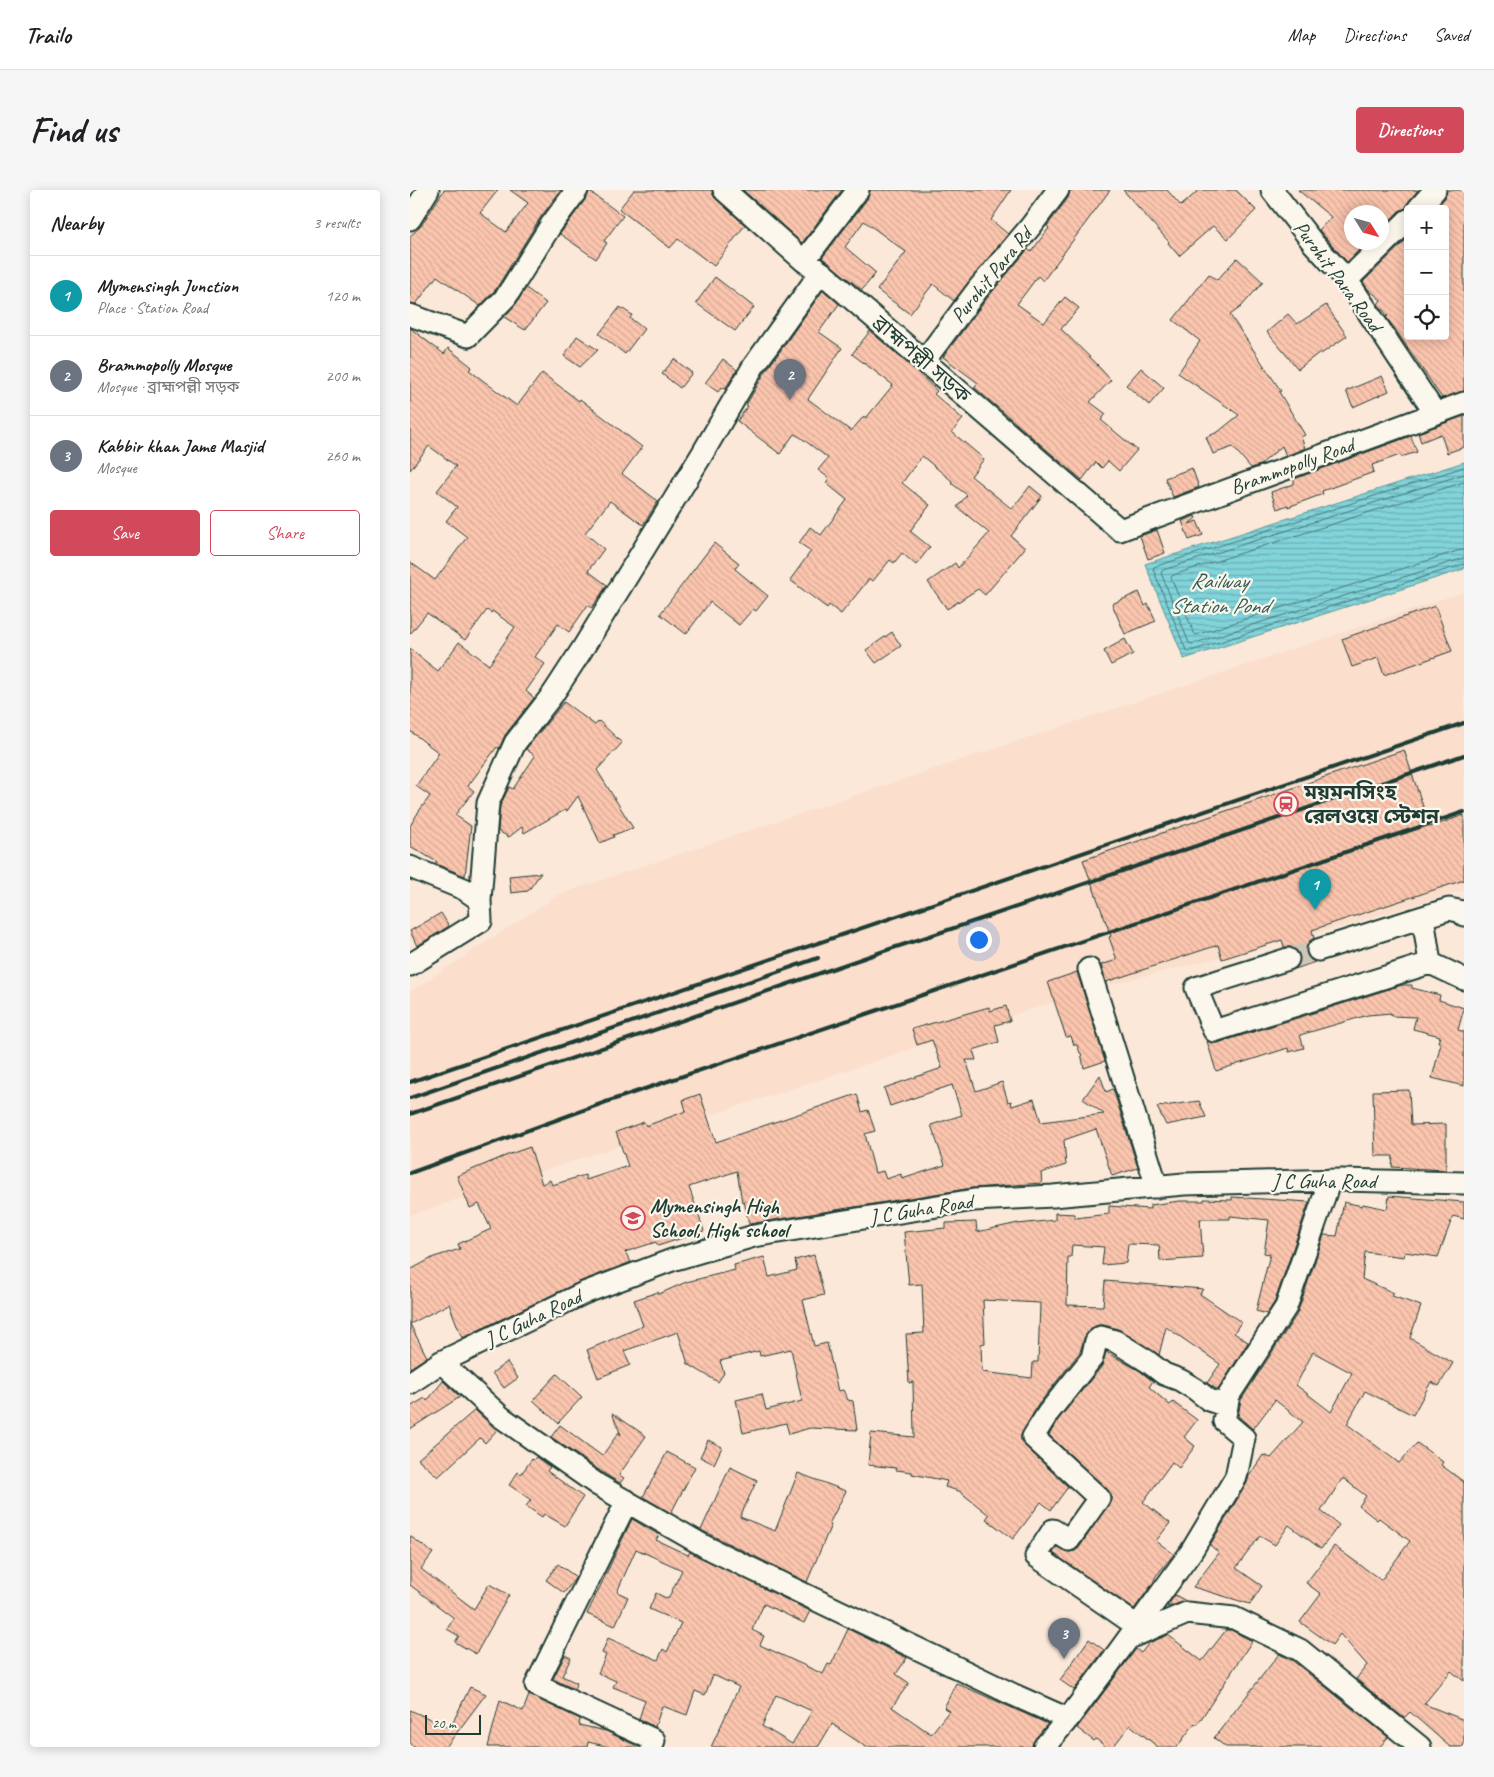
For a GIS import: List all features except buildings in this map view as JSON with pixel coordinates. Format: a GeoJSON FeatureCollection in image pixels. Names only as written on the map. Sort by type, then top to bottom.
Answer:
{"type":"FeatureCollection","features":[{"type":"Feature","properties":{"kind":"street"},"geometry":{"type":"LineString","coordinates":[[410,219],[428,190]]}},
{"type":"Feature","properties":{"kind":"street"},"geometry":{"type":"LineString","coordinates":[[410,316],[468,336],[506,297],[551,225],[577,190]]}},
{"type":"Feature","properties":{"kind":"street","name":"ব্রাহ্মপল্লী সড়ক"},"geometry":{"type":"LineString","coordinates":[[724,190],[1120,530]]}},
{"type":"Feature","properties":{"kind":"street"},"geometry":{"type":"LineString","coordinates":[[410,965],[481,921],[480,900],[488,803],[515,743],[553,694],[583,648],[702,456],[752,366],[858,190]]}},
{"type":"Feature","properties":{"kind":"street","name":"Purohit Para Rd"},"geometry":{"type":"LineString","coordinates":[[924,361],[978,289],[1031,226],[1058,190]]}},
{"type":"Feature","properties":{"kind":"street","name":"Purohit Para Road"},"geometry":{"type":"LineString","coordinates":[[1272,190],[1314,244],[1347,280],[1435,413]]}},
{"type":"Feature","properties":{"kind":"street"},"geometry":{"type":"LineString","coordinates":[[1422,205],[1435,190]]}},
{"type":"Feature","properties":{"kind":"street"},"geometry":{"type":"LineString","coordinates":[[1347,280],[1404,224]]}},
{"type":"Feature","properties":{"kind":"street","name":"Brammopolly Road"},"geometry":{"type":"LineString","coordinates":[[1120,530],[1464,402]]}},
{"type":"Feature","properties":{"kind":"street"},"geometry":{"type":"LineString","coordinates":[[410,867],[464,889],[480,900]]}},
{"type":"Feature","properties":{"kind":"street"},"geometry":{"type":"LineString","coordinates":[[1318,950],[1449,909],[1463,912],[1464,915]]}},
{"type":"Feature","properties":{"kind":"street"},"geometry":{"type":"LineString","coordinates":[[1423,917],[1430,963]]}},
{"type":"Feature","properties":{"kind":"street"},"geometry":{"type":"LineString","coordinates":[[1288,959],[1196,988],[1214,1032],[1430,963],[1464,979]]}},
{"type":"Feature","properties":{"kind":"street"},"geometry":{"type":"LineString","coordinates":[[1089,969],[1156,1187]]}},
{"type":"Feature","properties":{"kind":"street"},"geometry":{"type":"LineString","coordinates":[[1044,1747],[1068,1719],[1191,1552],[1236,1478],[1244,1438],[1224,1421],[1229,1395],[1286,1307],[1330,1180]]}},
{"type":"Feature","properties":{"kind":"street","name":"J C Guha Road"},"geometry":{"type":"LineString","coordinates":[[410,1383],[441,1362],[584,1293],[672,1260],[754,1236],[974,1200],[1053,1196],[1184,1184],[1330,1180],[1464,1183]]}},
{"type":"Feature","properties":{"kind":"street"},"geometry":{"type":"LineString","coordinates":[[1133,1632],[1036,1556],[1053,1530],[1069,1540],[1099,1498],[1033,1437],[1048,1413],[1092,1358],[1096,1341],[1101,1337],[1115,1341],[1164,1374],[1180,1380],[1210,1400],[1227,1406]]}},
{"type":"Feature","properties":{"kind":"street"},"geometry":{"type":"LineString","coordinates":[[441,1362],[501,1417],[598,1485],[706,1547],[1068,1719]]}},
{"type":"Feature","properties":{"kind":"street"},"geometry":{"type":"LineString","coordinates":[[627,1502],[536,1685],[654,1740],[652,1747]]}},
{"type":"Feature","properties":{"kind":"street"},"geometry":{"type":"LineString","coordinates":[[1133,1632],[1187,1613],[1234,1618],[1300,1650],[1420,1747]]}},
{"type":"Feature","properties":{"kind":"street"},"geometry":{"type":"LineString","coordinates":[[1387,1721],[1394,1747]]}},
{"type":"Feature","properties":{"kind":"shaded area"},"geometry":{"type":"Polygon","coordinates":[[[1464,592],[1464,890],[1347,925],[1109,985],[1047,1004],[410,1215],[410,992],[560,894],[1464,592]]]}},
{"type":"Feature","properties":{"kind":"water","name":"Railway Station Pond"},"geometry":{"type":"Polygon","coordinates":[[[1464,462],[1464,569],[1184,659],[1145,564],[1464,462]]]}},
{"type":"Feature","properties":{"kind":"tunnel"},"geometry":{"type":"LineString","coordinates":[[1288,959],[1318,950]]}},
{"type":"Feature","properties":{"kind":"railway"},"geometry":{"type":"LineString","coordinates":[[410,1082],[1464,723]]}},
{"type":"Feature","properties":{"kind":"railway"},"geometry":{"type":"LineString","coordinates":[[410,1114],[1464,755]]}},
{"type":"Feature","properties":{"kind":"railway"},"geometry":{"type":"LineString","coordinates":[[410,1173],[606,1102],[1464,812]]}},
{"type":"Feature","properties":{"kind":"railway"},"geometry":{"type":"LineString","coordinates":[[410,1098],[818,958]]}},
{"type":"Feature","properties":{"kind":"place","name":"Brammopolly Mosque"},"geometry":{"type":"Point","coordinates":[790,400]}},
{"type":"Feature","properties":{"kind":"place","name":"ময়মনসিংহ রেলওয়ে স্টেশন"},"geometry":{"type":"Point","coordinates":[1286,804]}},
{"type":"Feature","properties":{"kind":"place","name":"Mymensingh Junction"},"geometry":{"type":"Point","coordinates":[1315,910]}},
{"type":"Feature","properties":{"kind":"place","name":"Mymensingh High School, High school"},"geometry":{"type":"Point","coordinates":[633,1218]}},
{"type":"Feature","properties":{"kind":"place","name":"Kabbir khan Jame Masjid"},"geometry":{"type":"Point","coordinates":[1064,1659]}}]}
